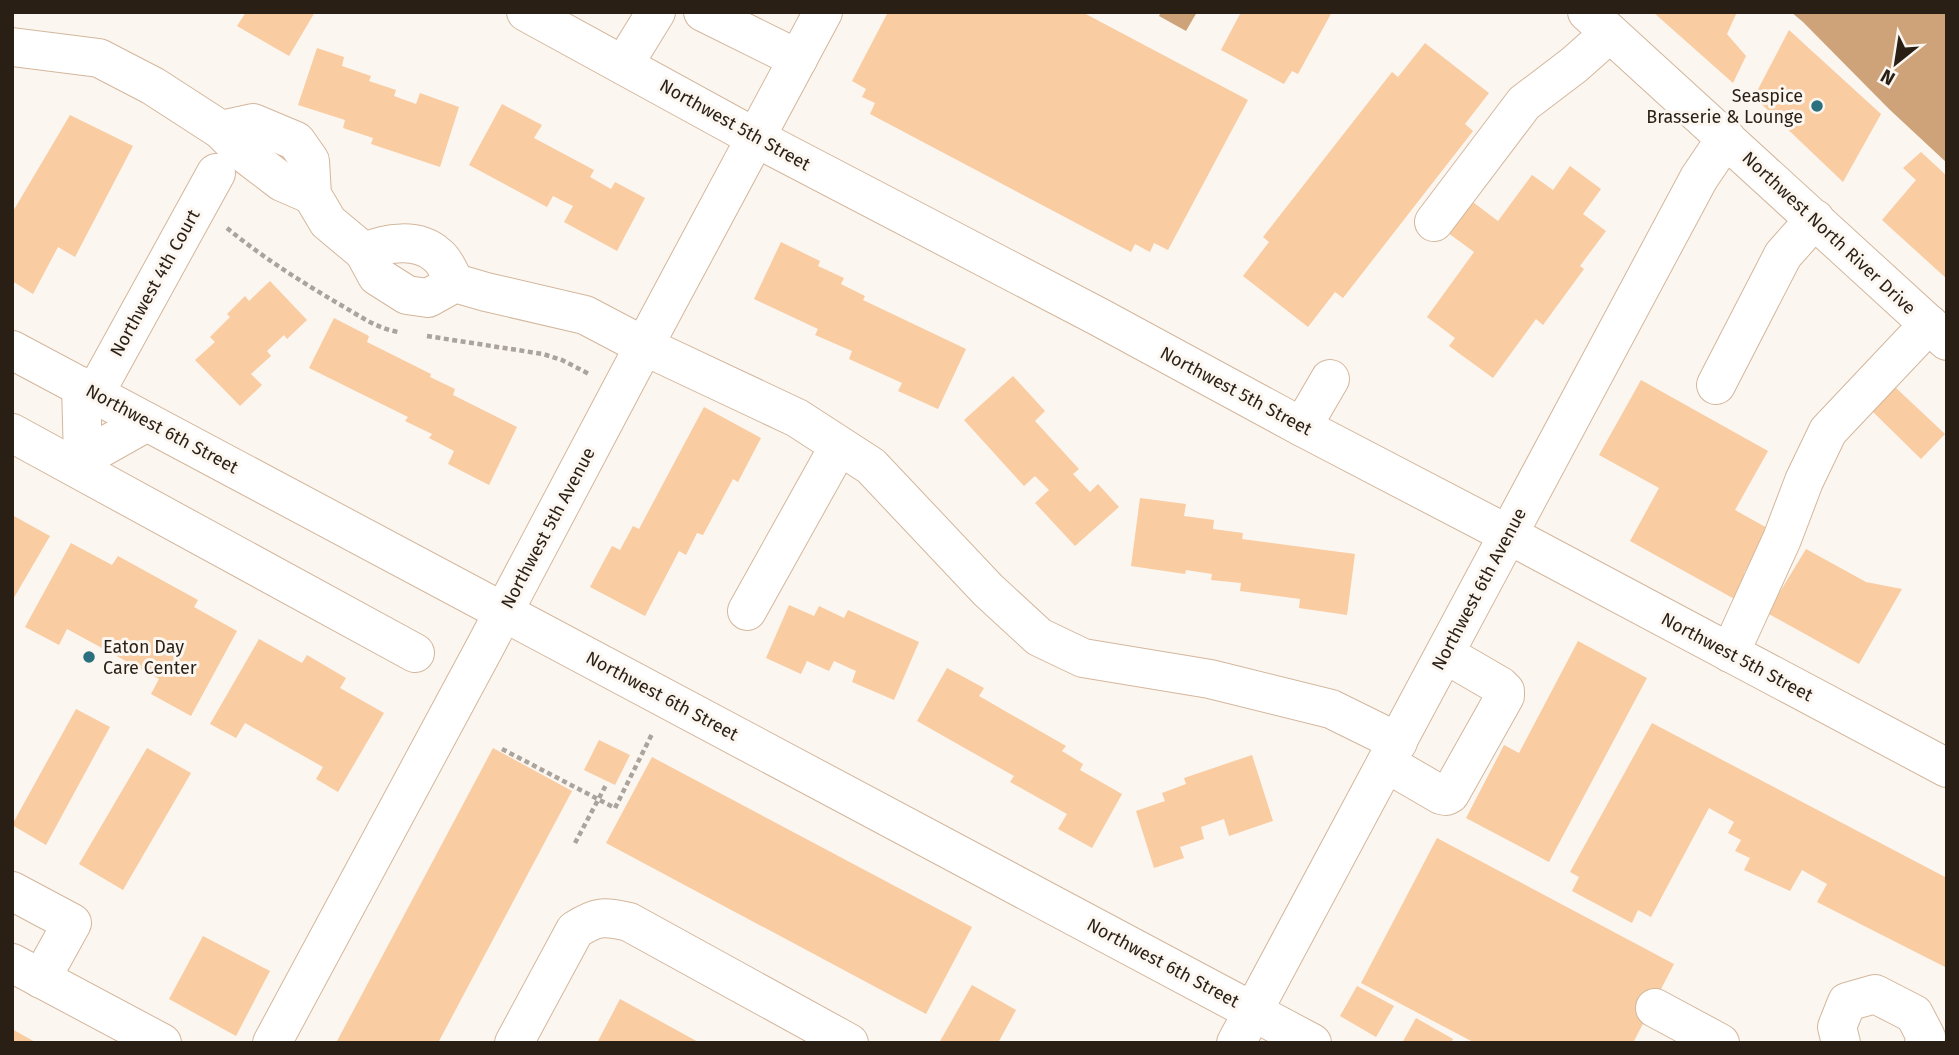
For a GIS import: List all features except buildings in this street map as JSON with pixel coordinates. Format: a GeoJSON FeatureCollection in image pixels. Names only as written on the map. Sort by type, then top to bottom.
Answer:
{"type":"FeatureCollection","features":[{"type":"Feature","properties":{"kind":"main road","name":"Northwest 5th Street"},"geometry":{"type":"LineString","coordinates":[[526,12],[756,138],[1730,653],[1944,759]]}},
{"type":"Feature","properties":{"kind":"main road"},"geometry":{"type":"LineString","coordinates":[[624,64],[656,12]]}},
{"type":"Feature","properties":{"kind":"main road"},"geometry":{"type":"LineString","coordinates":[[703,12],[798,60]]}},
{"type":"Feature","properties":{"kind":"main road","name":"Northwest 5th Avenue"},"geometry":{"type":"LineString","coordinates":[[272,1043],[823,12]]}},
{"type":"Feature","properties":{"kind":"main road"},"geometry":{"type":"LineString","coordinates":[[1434,222],[1524,103],[1574,65],[1598,22]]}},
{"type":"Feature","properties":{"kind":"main road","name":"Northwest North River Drive"},"geometry":{"type":"LineString","coordinates":[[1598,22],[1938,332]]}},
{"type":"Feature","properties":{"kind":"main road"},"geometry":{"type":"LineString","coordinates":[[12,47],[99,58],[153,86],[221,130],[253,123],[296,141],[310,161],[312,195],[328,222],[364,253],[381,245],[415,244],[438,255],[455,283],[585,315],[644,346],[797,418],[871,466],[988,590],[1039,637],[1083,658],[1210,679],[1331,709],[1392,753],[1441,795],[1447,796],[1505,696],[1505,691],[1500,685],[1445,654]]}},
{"type":"Feature","properties":{"kind":"main road","name":"Northwest 6th Avenue"},"geometry":{"type":"LineString","coordinates":[[1244,1027],[1699,178],[1726,138]]}},
{"type":"Feature","properties":{"kind":"main road","name":"Northwest 4th Court"},"geometry":{"type":"LineString","coordinates":[[88,390],[216,173]]}},
{"type":"Feature","properties":{"kind":"main road"},"geometry":{"type":"LineString","coordinates":[[1716,385],[1783,255],[1815,219]]}},
{"type":"Feature","properties":{"kind":"main road"},"geometry":{"type":"LineString","coordinates":[[1730,653],[1828,431],[1938,332]]}},
{"type":"Feature","properties":{"kind":"main road","name":"Northwest 6th Street"},"geometry":{"type":"LineString","coordinates":[[12,349],[504,612],[1244,1027],[1312,1043]]}},
{"type":"Feature","properties":{"kind":"main road"},"geometry":{"type":"LineString","coordinates":[[1302,427],[1330,379]]}},
{"type":"Feature","properties":{"kind":"main road"},"geometry":{"type":"LineString","coordinates":[[80,463],[88,390]]}},
{"type":"Feature","properties":{"kind":"main road"},"geometry":{"type":"LineString","coordinates":[[80,463],[147,422]]}},
{"type":"Feature","properties":{"kind":"main road"},"geometry":{"type":"LineString","coordinates":[[12,433],[80,463],[415,653]]}},
{"type":"Feature","properties":{"kind":"main road"},"geometry":{"type":"LineString","coordinates":[[747,611],[839,446]]}},
{"type":"Feature","properties":{"kind":"main road"},"geometry":{"type":"LineString","coordinates":[[12,891],[72,923],[26,971],[162,1043]]}},
{"type":"Feature","properties":{"kind":"main road"},"geometry":{"type":"LineString","coordinates":[[514,1043],[575,930],[590,920],[608,917],[629,922],[849,1043]]}},
{"type":"Feature","properties":{"kind":"main road"},"geometry":{"type":"LineString","coordinates":[[1841,1043],[1837,1027],[1847,1002],[1875,994],[1914,1014],[1926,1037],[1924,1043]]}},
{"type":"Feature","properties":{"kind":"main road"},"geometry":{"type":"LineString","coordinates":[[1655,1008],[1720,1043]]}},
{"type":"Feature","properties":{"kind":"path"},"geometry":{"type":"LineString","coordinates":[[502,749],[615,808],[654,731]]}},
{"type":"Feature","properties":{"kind":"path"},"geometry":{"type":"LineString","coordinates":[[575,843],[606,785]]}},
{"type":"Feature","properties":{"kind":"shaded area"},"geometry":{"type":"Polygon","coordinates":[[[1161,12],[1197,12],[1186,31],[1159,16],[1161,12]]]}},
{"type":"Feature","properties":{"kind":"shaded area"},"geometry":{"type":"Polygon","coordinates":[[[1791,12],[1947,12],[1947,163],[1889,109],[1791,12]]]}},
{"type":"Feature","properties":{"kind":"place","name":"Seaspice Brasserie & Lounge"},"geometry":{"type":"Point","coordinates":[1817,106]}},
{"type":"Feature","properties":{"kind":"place","name":"Eaton Day Care Center"},"geometry":{"type":"Point","coordinates":[89,657]}}]}
